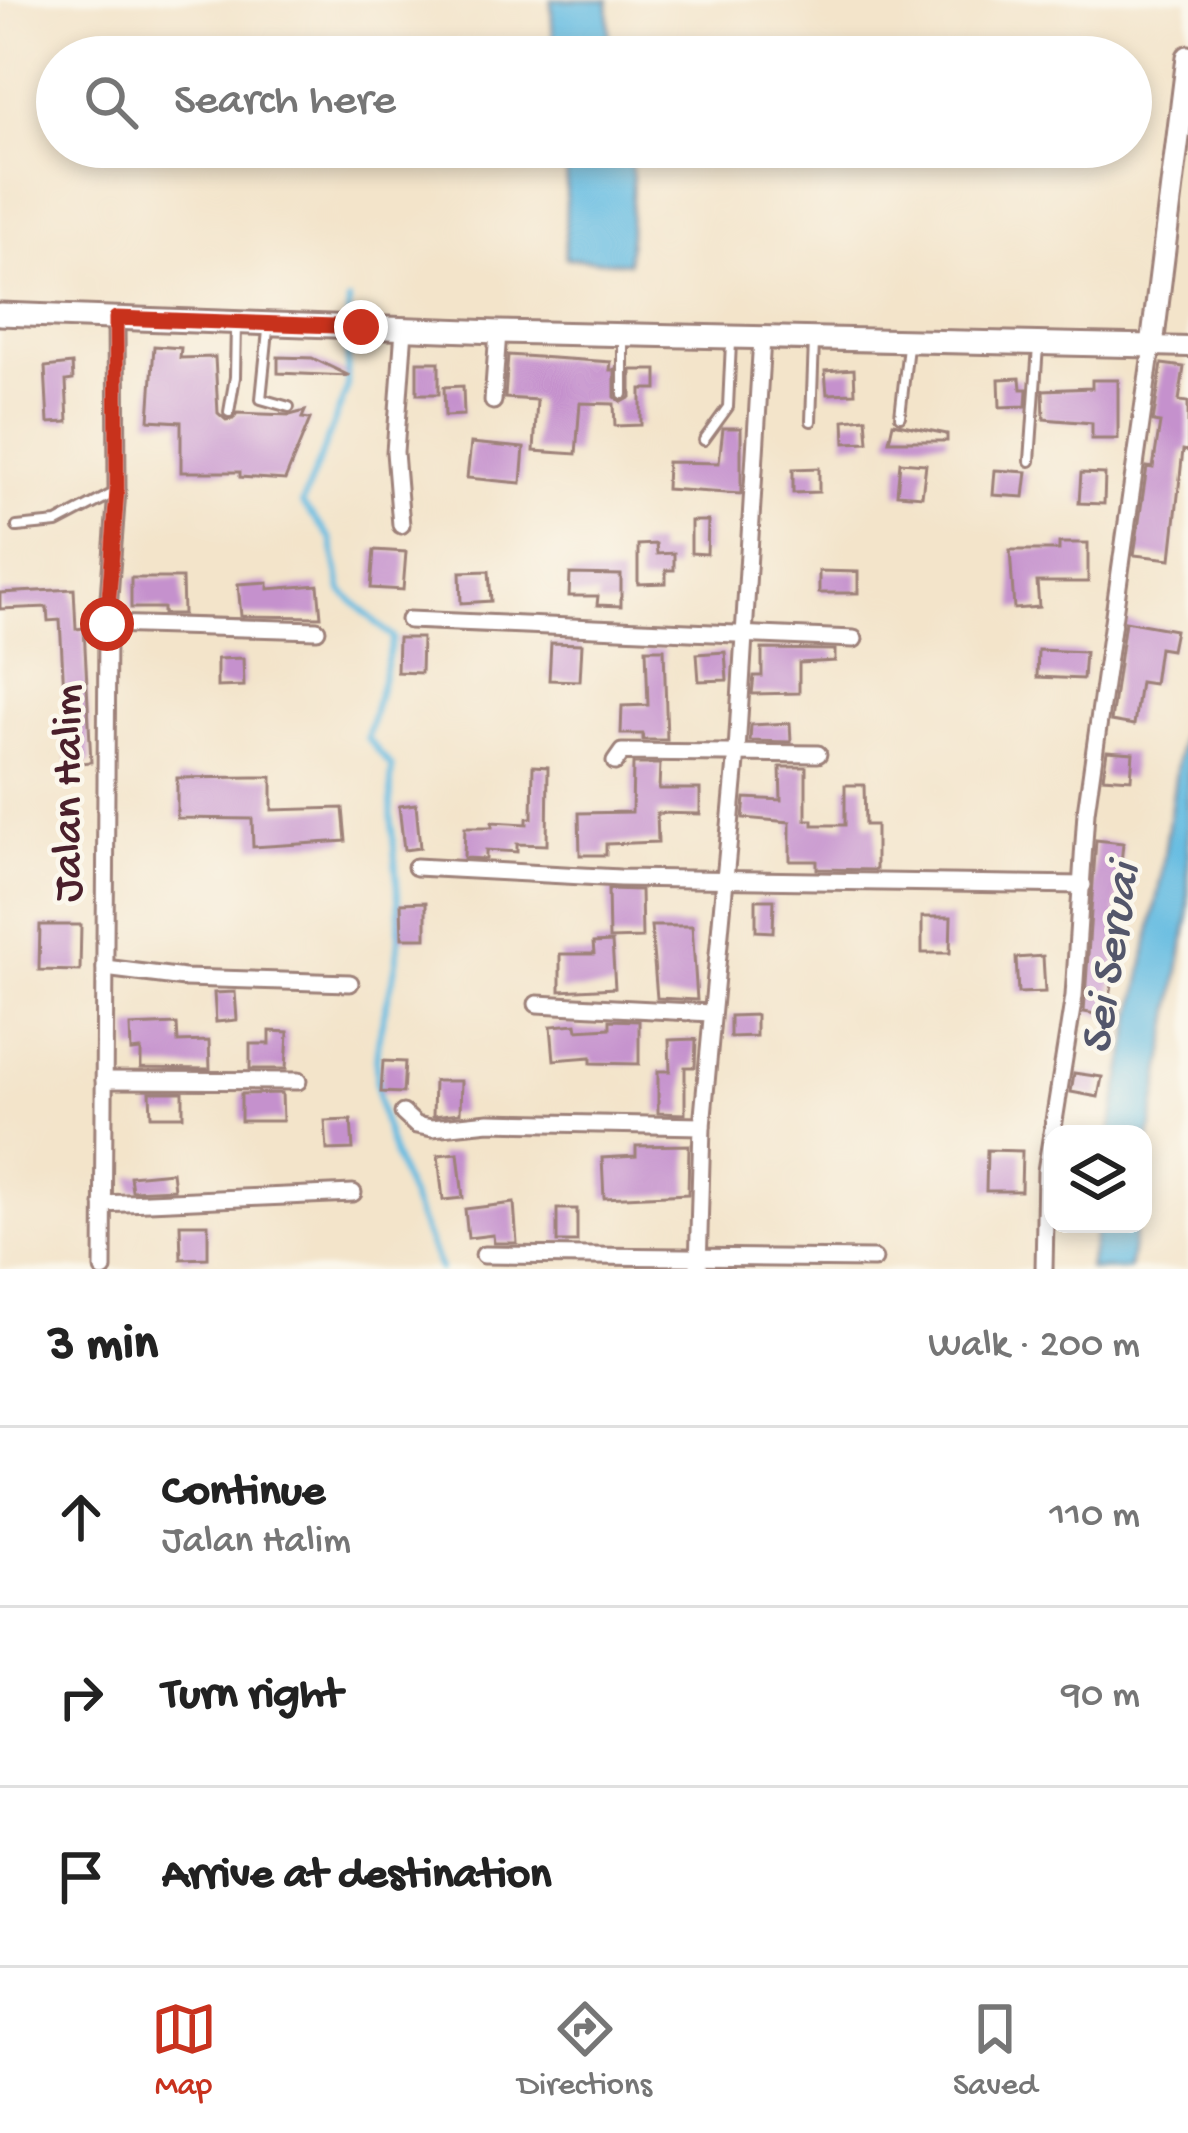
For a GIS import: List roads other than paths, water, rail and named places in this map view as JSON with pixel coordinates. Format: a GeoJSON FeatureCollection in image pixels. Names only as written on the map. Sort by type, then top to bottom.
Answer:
{"type":"FeatureCollection","features":[{"type":"Feature","properties":{"kind":"main road"},"geometry":{"type":"LineString","coordinates":[[0,314],[498,332],[1152,346],[1188,57]]}},
{"type":"Feature","properties":{"kind":"street","name":"Jalan Halim"},"geometry":{"type":"LineString","coordinates":[[103,1269],[107,624],[117,491],[116,318]]}},
{"type":"Feature","properties":{"kind":"street"},"geometry":{"type":"LineString","coordinates":[[401,525],[395,452],[404,329]]}},
{"type":"Feature","properties":{"kind":"street"},"geometry":{"type":"LineString","coordinates":[[493,401],[498,332]]}},
{"type":"Feature","properties":{"kind":"street"},"geometry":{"type":"LineString","coordinates":[[698,1262],[702,1126],[737,751],[762,338]]}},
{"type":"Feature","properties":{"kind":"street"},"geometry":{"type":"LineString","coordinates":[[1044,1269],[1046,1171],[1074,996],[1086,812],[1152,346],[1188,346]]}},
{"type":"Feature","properties":{"kind":"street"},"geometry":{"type":"LineString","coordinates":[[409,620],[854,639]]}},
{"type":"Feature","properties":{"kind":"street"},"geometry":{"type":"LineString","coordinates":[[107,624],[317,630]]}},
{"type":"Feature","properties":{"kind":"street"},"geometry":{"type":"LineString","coordinates":[[615,762],[622,752],[818,754]]}},
{"type":"Feature","properties":{"kind":"street"},"geometry":{"type":"LineString","coordinates":[[416,866],[725,881],[1083,885]]}},
{"type":"Feature","properties":{"kind":"street"},"geometry":{"type":"LineString","coordinates":[[105,968],[184,978],[350,983]]}},
{"type":"Feature","properties":{"kind":"street"},"geometry":{"type":"LineString","coordinates":[[537,1004],[711,1013]]}},
{"type":"Feature","properties":{"kind":"street"},"geometry":{"type":"LineString","coordinates":[[104,1080],[298,1081]]}},
{"type":"Feature","properties":{"kind":"street"},"geometry":{"type":"LineString","coordinates":[[404,1112],[416,1125],[432,1128],[489,1121],[702,1126]]}},
{"type":"Feature","properties":{"kind":"street"},"geometry":{"type":"LineString","coordinates":[[104,1204],[353,1193]]}},
{"type":"Feature","properties":{"kind":"street"},"geometry":{"type":"LineString","coordinates":[[484,1255],[698,1262],[874,1259]]}},
{"type":"Feature","properties":{"kind":"lane"},"geometry":{"type":"LineString","coordinates":[[229,412],[236,322]]}},
{"type":"Feature","properties":{"kind":"lane"},"geometry":{"type":"LineString","coordinates":[[269,324],[261,399],[289,407]]}},
{"type":"Feature","properties":{"kind":"lane"},"geometry":{"type":"LineString","coordinates":[[623,335],[623,394]]}},
{"type":"Feature","properties":{"kind":"lane"},"geometry":{"type":"LineString","coordinates":[[704,440],[728,407],[731,337]]}},
{"type":"Feature","properties":{"kind":"lane"},"geometry":{"type":"LineString","coordinates":[[811,421],[814,339]]}},
{"type":"Feature","properties":{"kind":"lane"},"geometry":{"type":"LineString","coordinates":[[900,416],[909,342]]}},
{"type":"Feature","properties":{"kind":"lane"},"geometry":{"type":"LineString","coordinates":[[1030,461],[1038,345]]}},
{"type":"Feature","properties":{"kind":"lane"},"geometry":{"type":"LineString","coordinates":[[17,527],[57,523],[117,491]]}},
{"type":"Feature","properties":{"kind":"water"},"geometry":{"type":"Polygon","coordinates":[[[551,0],[608,0],[609,36],[553,36],[551,0]]]}},
{"type":"Feature","properties":{"kind":"water"},"geometry":{"type":"Polygon","coordinates":[[[567,168],[631,168],[628,263],[565,258],[567,168]]]}},
{"type":"Feature","properties":{"kind":"water"},"geometry":{"type":"Polygon","coordinates":[[[1188,686],[1188,917],[1152,1126],[1112,1125],[1161,877],[1188,686]]]}},
{"type":"Feature","properties":{"kind":"water"},"geometry":{"type":"Polygon","coordinates":[[[1095,1233],[1135,1233],[1129,1269],[1089,1269],[1095,1233]]]}},
{"type":"Feature","properties":{"kind":"waterway"},"geometry":{"type":"LineString","coordinates":[[348,321],[349,301]]}},
{"type":"Feature","properties":{"kind":"waterway"},"geometry":{"type":"LineString","coordinates":[[348,335],[347,389],[302,504],[331,539],[342,591],[393,638],[367,738],[392,767],[399,911],[398,949],[376,1068],[383,1118],[399,1170],[440,1269]]}},
{"type":"Feature","properties":{"kind":"water label","name":"Sei Seruai"},"geometry":{"type":"Point","coordinates":[1114,959]}}]}
